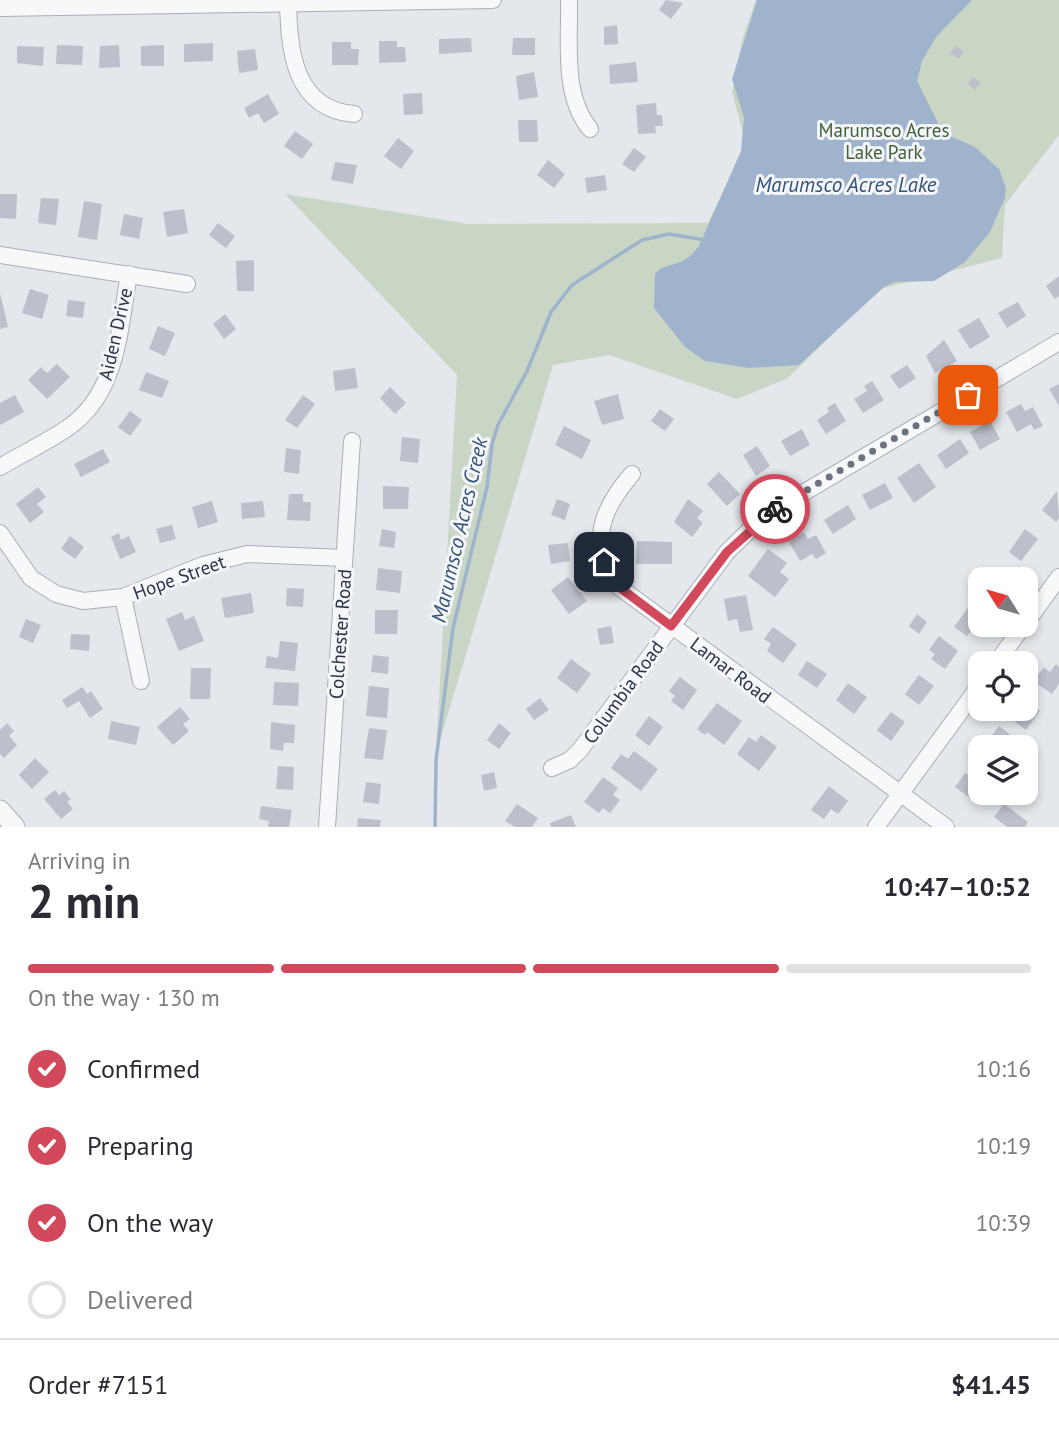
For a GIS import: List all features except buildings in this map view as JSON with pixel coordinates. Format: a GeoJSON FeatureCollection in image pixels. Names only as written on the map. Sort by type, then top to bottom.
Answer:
{"type":"FeatureCollection","features":[{"type":"Feature","properties":{"kind":"street"},"geometry":{"type":"LineString","coordinates":[[0,8],[86,3],[493,0]]}},
{"type":"Feature","properties":{"kind":"street"},"geometry":{"type":"LineString","coordinates":[[569,0],[572,92],[580,116],[590,128]]}},
{"type":"Feature","properties":{"kind":"street"},"geometry":{"type":"LineString","coordinates":[[288,2],[290,49],[301,80],[310,93],[336,113],[355,114]]}},
{"type":"Feature","properties":{"kind":"street"},"geometry":{"type":"LineString","coordinates":[[0,255],[187,284]]}},
{"type":"Feature","properties":{"kind":"street","name":"Aiden Drive"},"geometry":{"type":"LineString","coordinates":[[0,467],[66,429],[91,408],[103,389],[113,362],[129,274]]}},
{"type":"Feature","properties":{"kind":"street","name":"Columbia Road"},"geometry":{"type":"LineString","coordinates":[[552,768],[570,760],[580,751],[727,552],[764,516],[1059,342]]}},
{"type":"Feature","properties":{"kind":"street","name":"Colchester Road"},"geometry":{"type":"LineString","coordinates":[[327,827],[352,441]]}},
{"type":"Feature","properties":{"kind":"street","name":"Lamar Road"},"geometry":{"type":"LineString","coordinates":[[632,474],[617,491],[602,523],[603,554],[619,587],[946,827]]}},
{"type":"Feature","properties":{"kind":"street","name":"Hope Street"},"geometry":{"type":"LineString","coordinates":[[0,533],[32,578],[56,594],[83,601],[122,597],[225,558],[271,554],[344,558]]}},
{"type":"Feature","properties":{"kind":"street"},"geometry":{"type":"LineString","coordinates":[[1038,606],[1059,578]]}},
{"type":"Feature","properties":{"kind":"street"},"geometry":{"type":"LineString","coordinates":[[122,597],[141,681]]}},
{"type":"Feature","properties":{"kind":"street"},"geometry":{"type":"LineString","coordinates":[[876,827],[968,702]]}},
{"type":"Feature","properties":{"kind":"street"},"geometry":{"type":"LineString","coordinates":[[0,810],[15,827]]}},
{"type":"Feature","properties":{"kind":"green space","name":"Marumsco Acres Lake Park"},"geometry":{"type":"Polygon","coordinates":[[[756,0],[1059,0],[1059,135],[1005,205],[1002,258],[877,290],[788,378],[737,399],[609,355],[553,365],[436,754],[457,375],[285,194],[469,224],[708,223],[746,145],[732,92],[742,40],[756,0]]]}},
{"type":"Feature","properties":{"kind":"water","name":"Marumsco Acres Lake"},"geometry":{"type":"Polygon","coordinates":[[[757,0],[972,0],[936,37],[922,61],[917,81],[943,133],[975,147],[999,169],[1006,188],[1005,198],[990,232],[965,262],[934,281],[895,282],[884,287],[799,365],[749,368],[705,361],[685,347],[654,308],[655,274],[686,259],[699,246],[741,151],[744,118],[732,79],[757,0]]]}},
{"type":"Feature","properties":{"kind":"waterway","name":"Marumsco Acres Creek"},"geometry":{"type":"LineString","coordinates":[[435,827],[436,760],[453,628],[487,487],[492,444],[498,425],[527,371],[551,312],[572,285],[642,240],[669,234],[705,240]]}},
{"type":"Feature","properties":{"kind":"way so far"},"geometry":{"type":"LineString","coordinates":[[775,509],[968,395]]}},
{"type":"Feature","properties":{"kind":"route"},"geometry":{"type":"LineString","coordinates":[[604,562],[619,587],[671,626],[727,552],[747,531],[775,509]]}}]}
